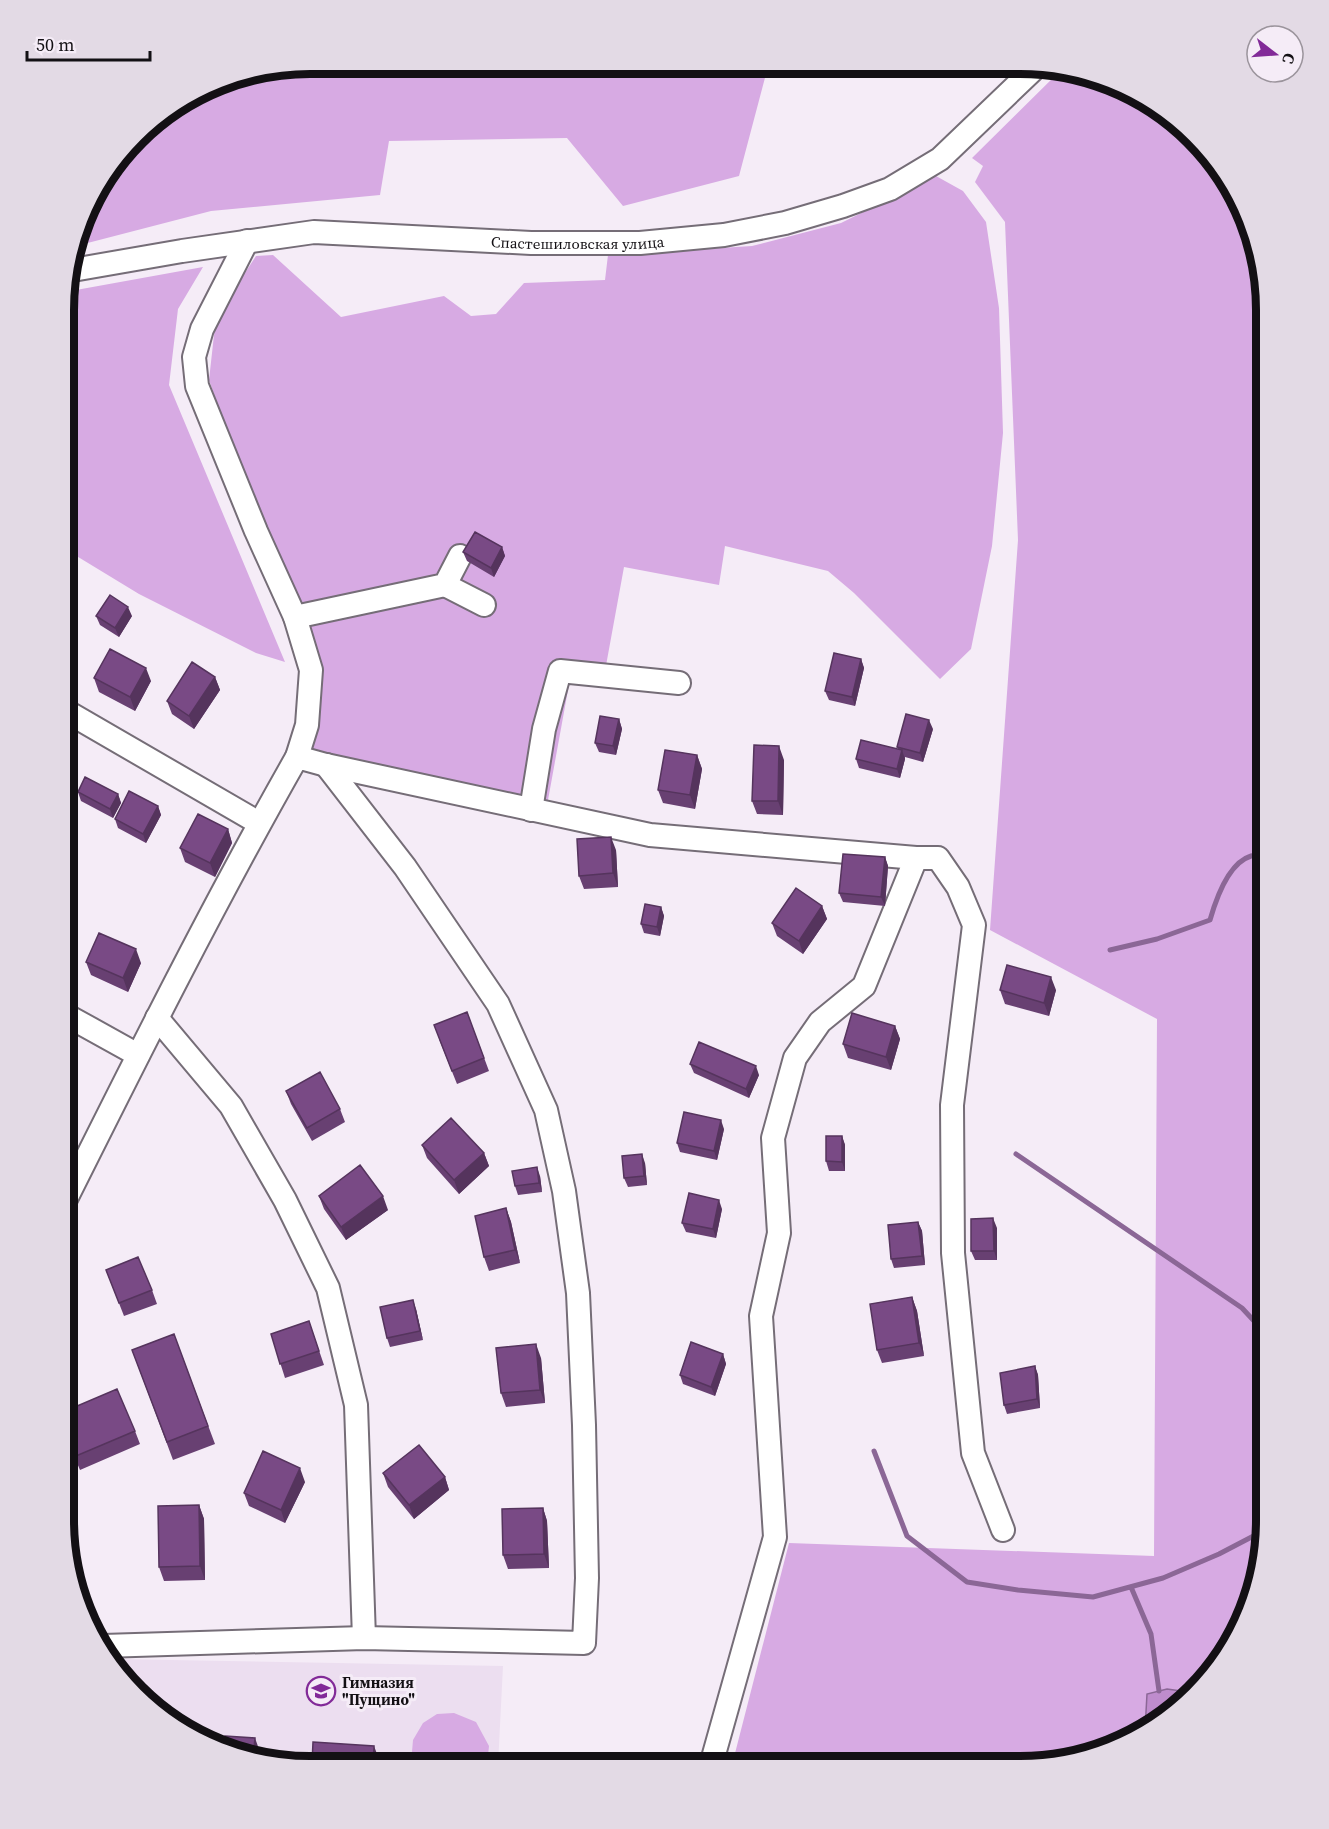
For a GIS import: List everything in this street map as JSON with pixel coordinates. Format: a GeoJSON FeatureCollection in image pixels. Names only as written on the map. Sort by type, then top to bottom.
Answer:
{"type":"FeatureCollection","features":[{"type":"Feature","properties":{"kind":"street","name":"Спастешиловская улица"},"geometry":{"type":"LineString","coordinates":[[77,269],[182,250],[314,232],[531,243],[640,243],[724,235],[785,224],[890,189],[940,159],[1029,74]]}},
{"type":"Feature","properties":{"kind":"street"},"geometry":{"type":"LineString","coordinates":[[74,1183],[259,823],[297,757],[307,725],[311,670],[295,617],[256,531],[197,386],[194,357],[202,329],[247,241]]}},
{"type":"Feature","properties":{"kind":"street"},"geometry":{"type":"LineString","coordinates":[[445,585],[460,556]]}},
{"type":"Feature","properties":{"kind":"street"},"geometry":{"type":"LineString","coordinates":[[295,617],[445,585],[484,605]]}},
{"type":"Feature","properties":{"kind":"street"},"geometry":{"type":"LineString","coordinates":[[531,810],[544,729],[560,671],[679,683]]}},
{"type":"Feature","properties":{"kind":"street"},"geometry":{"type":"LineString","coordinates":[[74,716],[259,823]]}},
{"type":"Feature","properties":{"kind":"street"},"geometry":{"type":"LineString","coordinates":[[297,757],[650,835],[938,858],[958,887],[974,925],[952,1105],[953,1253],[973,1453],[1003,1530]]}},
{"type":"Feature","properties":{"kind":"street"},"geometry":{"type":"LineString","coordinates":[[110,1646],[364,1638],[584,1643],[587,1578],[584,1425],[578,1293],[564,1191],[546,1110],[498,1004],[405,867],[326,765]]}},
{"type":"Feature","properties":{"kind":"street"},"geometry":{"type":"LineString","coordinates":[[714,1756],[776,1537],[761,1316],[779,1233],[773,1138],[795,1058],[820,1022],[864,986],[916,858]]}},
{"type":"Feature","properties":{"kind":"street"},"geometry":{"type":"LineString","coordinates":[[157,1018],[231,1106],[285,1200],[328,1288],[356,1405],[364,1638]]}},
{"type":"Feature","properties":{"kind":"street"},"geometry":{"type":"LineString","coordinates":[[74,1020],[138,1055]]}},
{"type":"Feature","properties":{"kind":"shaded area"},"geometry":{"type":"Polygon","coordinates":[[[294,74],[766,74],[739,176],[623,206],[567,138],[389,141],[380,195],[211,211],[83,244],[91,219],[113,179],[132,154],[154,132],[179,113],[219,91],[264,78],[294,74]]]}},
{"type":"Feature","properties":{"kind":"shaded area"},"geometry":{"type":"Polygon","coordinates":[[[1054,77],[1110,91],[1163,122],[1207,166],[1238,219],[1251,264],[1256,310],[1256,1519],[1251,1565],[1238,1610],[1207,1663],[1179,1693],[1164,1690],[1148,1694],[1146,1718],[1110,1738],[1065,1751],[1019,1756],[734,1756],[789,1543],[1154,1556],[1157,1019],[990,930],[1018,540],[1005,222],[975,182],[983,166],[972,158],[1054,77]]]}},
{"type":"Feature","properties":{"kind":"shaded area"},"geometry":{"type":"Polygon","coordinates":[[[936,176],[963,191],[986,222],[999,308],[1003,433],[992,546],[971,649],[940,679],[854,593],[828,571],[725,546],[719,585],[624,567],[605,671],[572,668],[548,800],[300,752],[310,670],[209,380],[216,317],[256,256],[273,255],[341,317],[444,296],[471,316],[496,314],[524,283],[605,280],[608,255],[752,246],[841,223],[936,176]]]}},
{"type":"Feature","properties":{"kind":"shaded area"},"geometry":{"type":"Polygon","coordinates":[[[203,267],[178,309],[169,385],[285,662],[256,653],[139,594],[74,554],[74,290],[203,267]]]}},
{"type":"Feature","properties":{"kind":"shaded area","name":"Гимназия \"Пущино\""},"geometry":{"type":"Polygon","coordinates":[[[119,1659],[503,1666],[498,1756],[310,1756],[264,1751],[219,1738],[205,1731],[179,1716],[154,1697],[119,1659]]]}},
{"type":"Feature","properties":{"kind":"shaded area"},"geometry":{"type":"Polygon","coordinates":[[[1167,1689],[1181,1691],[1146,1719],[1147,1694],[1167,1689]]]}},
{"type":"Feature","properties":{"kind":"shaded area"},"geometry":{"type":"Polygon","coordinates":[[[454,1713],[476,1722],[489,1746],[488,1756],[412,1756],[413,1740],[423,1723],[437,1714],[454,1713]]]}},
{"type":"Feature","properties":{"kind":"building"},"geometry":{"type":"Polygon","coordinates":[[[475,532],[502,547],[491,568],[463,552],[475,532]]]}},
{"type":"Feature","properties":{"kind":"building"},"geometry":{"type":"Polygon","coordinates":[[[110,595],[128,607],[115,628],[96,616],[110,595]]]}},
{"type":"Feature","properties":{"kind":"building"},"geometry":{"type":"Polygon","coordinates":[[[110,649],[146,668],[130,697],[94,678],[110,649]]]}},
{"type":"Feature","properties":{"kind":"building"},"geometry":{"type":"Polygon","coordinates":[[[834,653],[861,659],[852,697],[825,691],[834,653]]]}},
{"type":"Feature","properties":{"kind":"building"},"geometry":{"type":"Polygon","coordinates":[[[192,662],[215,677],[189,716],[167,701],[192,662]]]}},
{"type":"Feature","properties":{"kind":"building"},"geometry":{"type":"Polygon","coordinates":[[[906,714],[929,720],[920,753],[897,747],[906,714]]]}},
{"type":"Feature","properties":{"kind":"building"},"geometry":{"type":"Polygon","coordinates":[[[600,716],[619,719],[613,746],[595,743],[600,716]]]}},
{"type":"Feature","properties":{"kind":"building"},"geometry":{"type":"Polygon","coordinates":[[[861,740],[902,750],[897,769],[856,759],[861,740]]]}},
{"type":"Feature","properties":{"kind":"building"},"geometry":{"type":"Polygon","coordinates":[[[754,745],[779,746],[778,801],[752,801],[754,745]]]}},
{"type":"Feature","properties":{"kind":"building"},"geometry":{"type":"Polygon","coordinates":[[[665,750],[697,755],[690,795],[658,790],[665,750]]]}},
{"type":"Feature","properties":{"kind":"building"},"geometry":{"type":"Polygon","coordinates":[[[85,777],[118,794],[110,809],[78,792],[85,777]]]}},
{"type":"Feature","properties":{"kind":"building"},"geometry":{"type":"Polygon","coordinates":[[[129,791],[158,806],[143,834],[115,819],[129,791]]]}},
{"type":"Feature","properties":{"kind":"building"},"geometry":{"type":"Polygon","coordinates":[[[198,814],[228,829],[210,863],[180,848],[198,814]]]}},
{"type":"Feature","properties":{"kind":"building"},"geometry":{"type":"Polygon","coordinates":[[[611,837],[613,873],[579,876],[577,839],[611,837]]]}},
{"type":"Feature","properties":{"kind":"building"},"geometry":{"type":"Polygon","coordinates":[[[843,854],[885,857],[881,897],[839,893],[843,854]]]}},
{"type":"Feature","properties":{"kind":"building"},"geometry":{"type":"Polygon","coordinates":[[[796,888],[822,906],[799,941],[772,923],[796,888]]]}},
{"type":"Feature","properties":{"kind":"building"},"geometry":{"type":"Polygon","coordinates":[[[645,904],[661,907],[657,927],[641,924],[645,904]]]}},
{"type":"Feature","properties":{"kind":"building"},"geometry":{"type":"Polygon","coordinates":[[[99,933],[136,949],[123,978],[86,962],[99,933]]]}},
{"type":"Feature","properties":{"kind":"building"},"geometry":{"type":"Polygon","coordinates":[[[1007,965],[1051,977],[1044,1003],[1000,990],[1007,965]]]}},
{"type":"Feature","properties":{"kind":"building"},"geometry":{"type":"Polygon","coordinates":[[[467,1012],[484,1058],[452,1071],[434,1025],[467,1012]]]}},
{"type":"Feature","properties":{"kind":"building"},"geometry":{"type":"Polygon","coordinates":[[[852,1013],[895,1026],[886,1057],[843,1044],[852,1013]]]}},
{"type":"Feature","properties":{"kind":"building"},"geometry":{"type":"Polygon","coordinates":[[[699,1042],[756,1066],[746,1089],[690,1064],[699,1042]]]}},
{"type":"Feature","properties":{"kind":"building"},"geometry":{"type":"Polygon","coordinates":[[[320,1072],[340,1109],[307,1128],[286,1091],[320,1072]]]}},
{"type":"Feature","properties":{"kind":"building"},"geometry":{"type":"Polygon","coordinates":[[[684,1112],[721,1120],[714,1151],[677,1143],[684,1112]]]}},
{"type":"Feature","properties":{"kind":"building"},"geometry":{"type":"Polygon","coordinates":[[[451,1118],[484,1153],[454,1180],[422,1145],[451,1118]]]}},
{"type":"Feature","properties":{"kind":"building"},"geometry":{"type":"Polygon","coordinates":[[[826,1136],[842,1136],[842,1162],[826,1161],[826,1136]]]}},
{"type":"Feature","properties":{"kind":"building"},"geometry":{"type":"Polygon","coordinates":[[[642,1154],[644,1176],[624,1178],[622,1156],[642,1154]]]}},
{"type":"Feature","properties":{"kind":"building"},"geometry":{"type":"Polygon","coordinates":[[[360,1165],[383,1196],[341,1227],[319,1196],[360,1165]]]}},
{"type":"Feature","properties":{"kind":"building"},"geometry":{"type":"Polygon","coordinates":[[[537,1167],[539,1183],[515,1186],[512,1171],[537,1167]]]}},
{"type":"Feature","properties":{"kind":"building"},"geometry":{"type":"Polygon","coordinates":[[[689,1193],[719,1200],[713,1229],[682,1223],[689,1193]]]}},
{"type":"Feature","properties":{"kind":"building"},"geometry":{"type":"Polygon","coordinates":[[[506,1208],[515,1250],[484,1257],[475,1216],[506,1208]]]}},
{"type":"Feature","properties":{"kind":"building"},"geometry":{"type":"Polygon","coordinates":[[[993,1218],[994,1251],[971,1251],[971,1219],[993,1218]]]}},
{"type":"Feature","properties":{"kind":"building"},"geometry":{"type":"Polygon","coordinates":[[[918,1222],[922,1256],[891,1259],[888,1225],[918,1222]]]}},
{"type":"Feature","properties":{"kind":"building"},"geometry":{"type":"Polygon","coordinates":[[[138,1257],[152,1290],[119,1303],[106,1270],[138,1257]]]}},
{"type":"Feature","properties":{"kind":"building"},"geometry":{"type":"Polygon","coordinates":[[[912,1297],[919,1343],[877,1350],[870,1304],[912,1297]]]}},
{"type":"Feature","properties":{"kind":"building"},"geometry":{"type":"Polygon","coordinates":[[[413,1300],[420,1331],[387,1338],[380,1307],[413,1300]]]}},
{"type":"Feature","properties":{"kind":"building"},"geometry":{"type":"Polygon","coordinates":[[[309,1321],[319,1351],[280,1364],[271,1334],[309,1321]]]}},
{"type":"Feature","properties":{"kind":"building"},"geometry":{"type":"Polygon","coordinates":[[[174,1334],[208,1426],[167,1442],[132,1350],[174,1334]]]}},
{"type":"Feature","properties":{"kind":"building"},"geometry":{"type":"Polygon","coordinates":[[[691,1342],[723,1354],[711,1387],[680,1375],[691,1342]]]}},
{"type":"Feature","properties":{"kind":"building"},"geometry":{"type":"Polygon","coordinates":[[[536,1344],[540,1390],[501,1393],[496,1348],[536,1344]]]}},
{"type":"Feature","properties":{"kind":"building"},"geometry":{"type":"Polygon","coordinates":[[[1035,1366],[1037,1399],[1004,1405],[1000,1373],[1035,1366]]]}},
{"type":"Feature","properties":{"kind":"building"},"geometry":{"type":"Polygon","coordinates":[[[117,1389],[135,1431],[76,1456],[74,1452],[74,1407],[117,1389]]]}},
{"type":"Feature","properties":{"kind":"building"},"geometry":{"type":"Polygon","coordinates":[[[419,1445],[445,1477],[409,1505],[383,1473],[419,1445]]]}},
{"type":"Feature","properties":{"kind":"building"},"geometry":{"type":"Polygon","coordinates":[[[263,1451],[300,1468],[281,1510],[244,1493],[263,1451]]]}},
{"type":"Feature","properties":{"kind":"building"},"geometry":{"type":"Polygon","coordinates":[[[199,1505],[200,1566],[159,1567],[158,1506],[199,1505]]]}},
{"type":"Feature","properties":{"kind":"building"},"geometry":{"type":"Polygon","coordinates":[[[543,1508],[544,1554],[503,1555],[502,1509],[543,1508]]]}},
{"type":"Feature","properties":{"kind":"building"},"geometry":{"type":"Polygon","coordinates":[[[225,1736],[255,1738],[254,1748],[234,1743],[225,1740],[225,1736]]]}},
{"type":"Feature","properties":{"kind":"building"},"geometry":{"type":"Polygon","coordinates":[[[313,1742],[374,1746],[373,1756],[312,1756],[313,1742]]]}},
{"type":"Feature","properties":{"kind":"waterway"},"geometry":{"type":"LineString","coordinates":[[1110,950],[1157,939],[1210,920],[1224,883],[1230,874],[1243,860],[1256,855]]}},
{"type":"Feature","properties":{"kind":"waterway"},"geometry":{"type":"LineString","coordinates":[[1016,1154],[1242,1308],[1255,1322],[1256,1328]]}},
{"type":"Feature","properties":{"kind":"waterway"},"geometry":{"type":"LineString","coordinates":[[874,1451],[907,1536],[967,1582],[1018,1590],[1093,1597],[1163,1578],[1219,1554],[1255,1535]]}},
{"type":"Feature","properties":{"kind":"waterway"},"geometry":{"type":"LineString","coordinates":[[1131,1587],[1151,1634],[1159,1691]]}},
{"type":"Feature","properties":{"kind":"place","name":"Гимназия \"Пущино\""},"geometry":{"type":"Point","coordinates":[321,1691]}}]}
